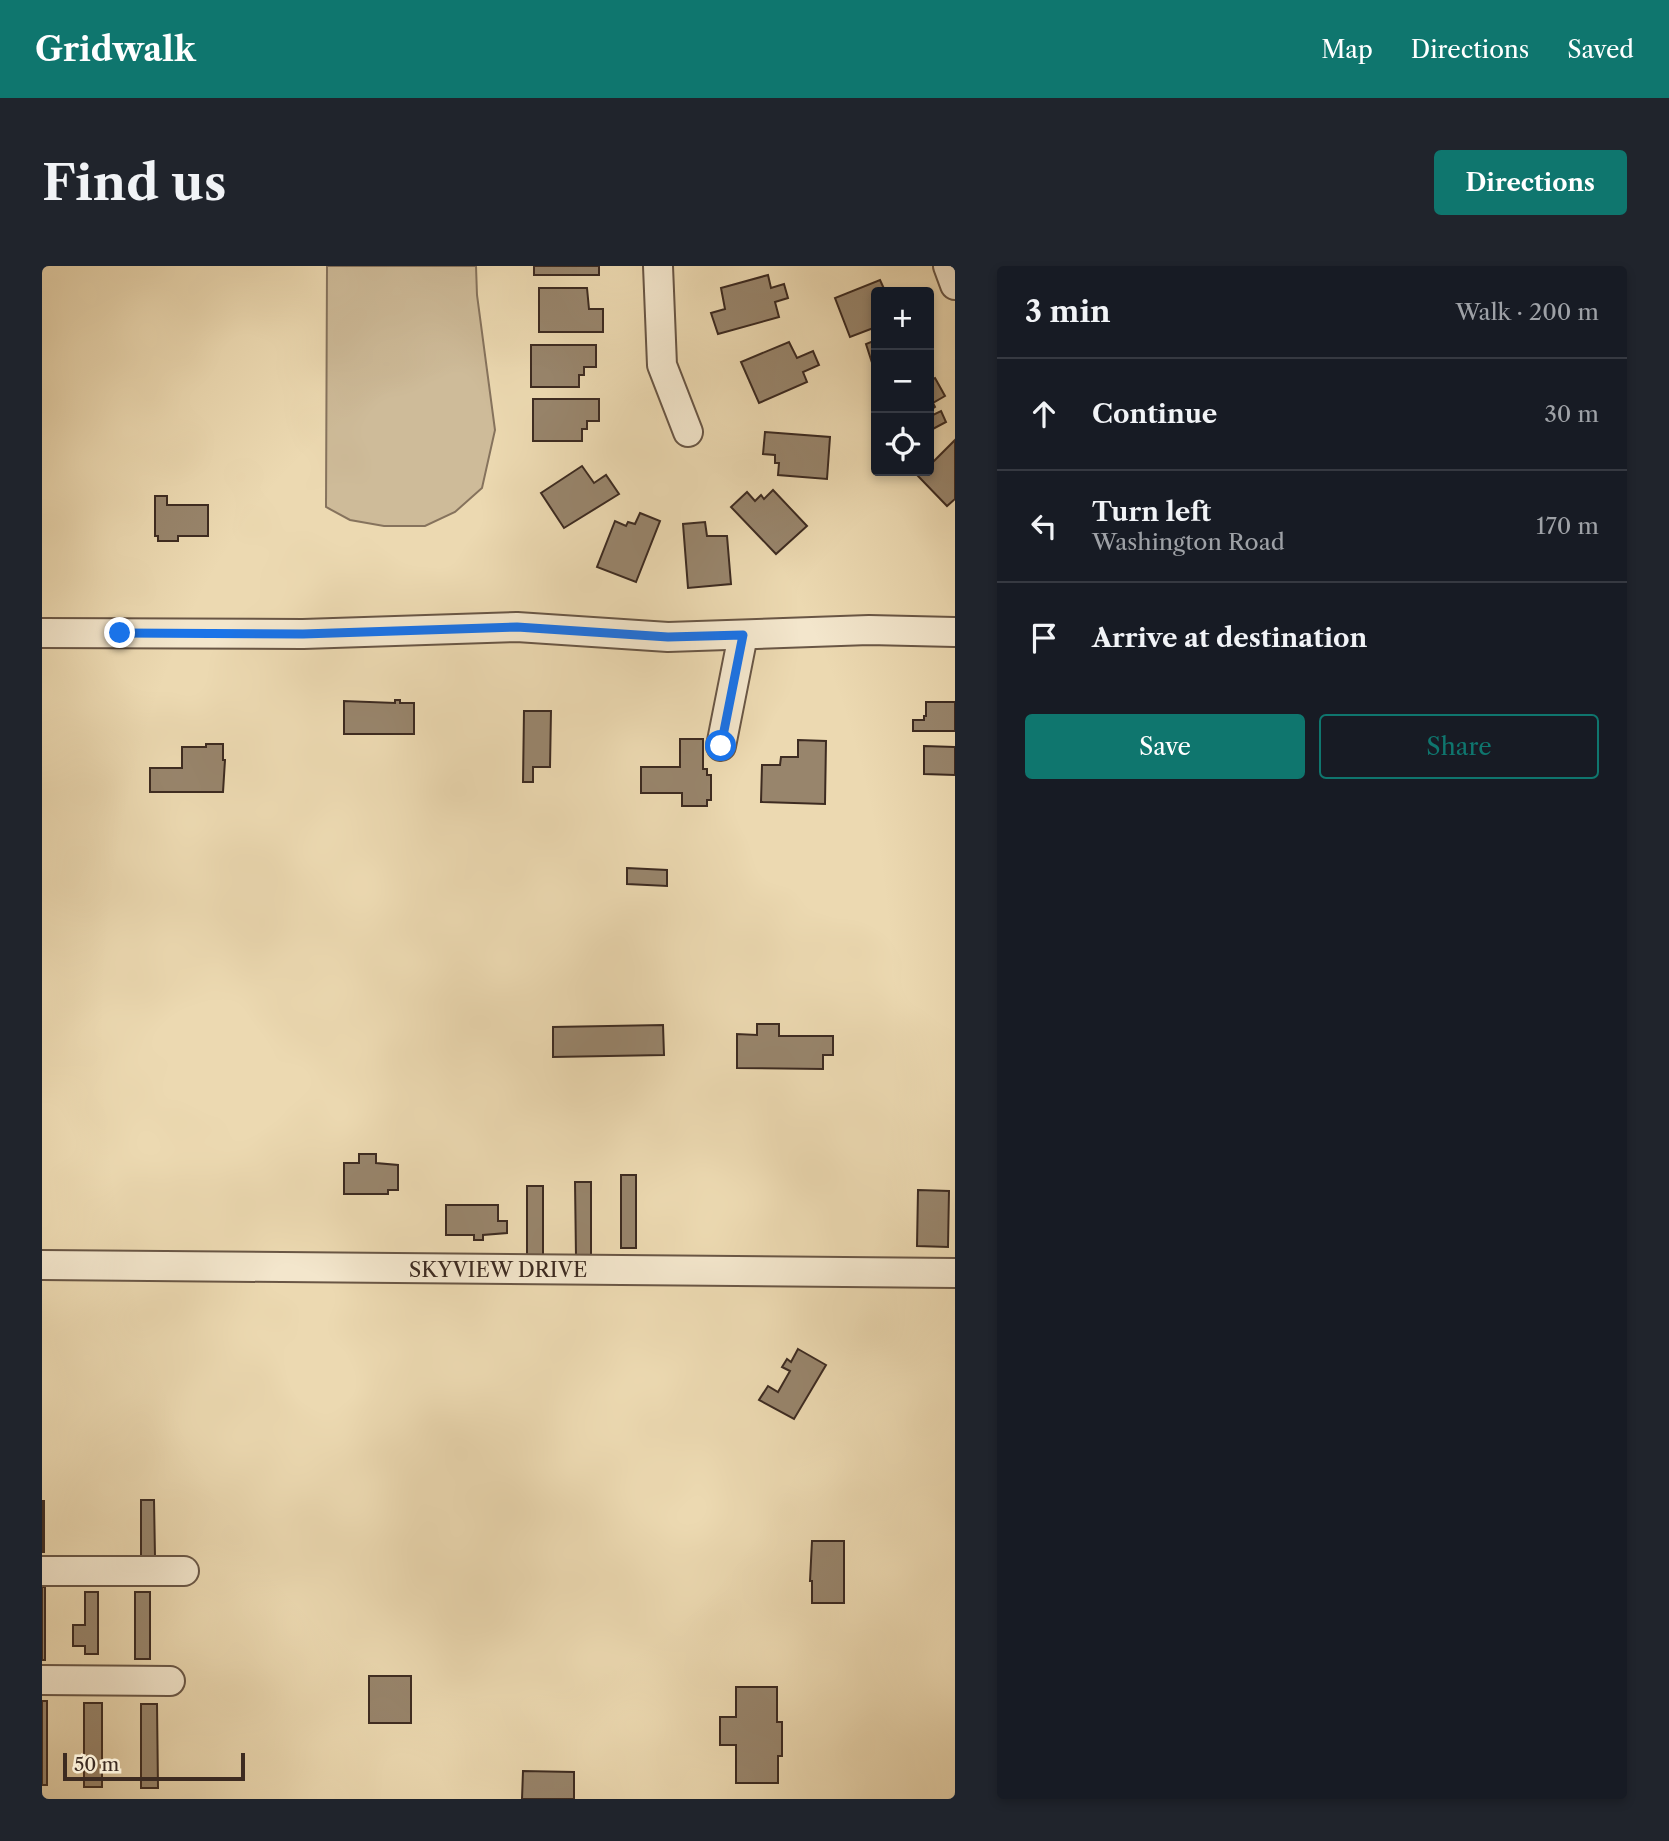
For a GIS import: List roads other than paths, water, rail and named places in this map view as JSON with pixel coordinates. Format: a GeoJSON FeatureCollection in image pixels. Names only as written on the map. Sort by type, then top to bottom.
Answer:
{"type":"FeatureCollection","features":[{"type":"Feature","properties":{"kind":"street"},"geometry":{"type":"LineString","coordinates":[[658,266],[662,365],[688,432]]}},
{"type":"Feature","properties":{"kind":"street"},"geometry":{"type":"LineString","coordinates":[[948,266],[955,285]]}},
{"type":"Feature","properties":{"kind":"street"},"geometry":{"type":"LineString","coordinates":[[42,633],[303,634],[517,627],[668,637],[869,630],[955,632]]}},
{"type":"Feature","properties":{"kind":"street"},"geometry":{"type":"LineString","coordinates":[[721,746],[743,635]]}},
{"type":"Feature","properties":{"kind":"street","name":"SKYVIEW DRIVE"},"geometry":{"type":"LineString","coordinates":[[42,1265],[955,1273]]}},
{"type":"Feature","properties":{"kind":"street"},"geometry":{"type":"LineString","coordinates":[[42,1571],[184,1571]]}},
{"type":"Feature","properties":{"kind":"street"},"geometry":{"type":"LineString","coordinates":[[42,1680],[170,1681]]}}]}
